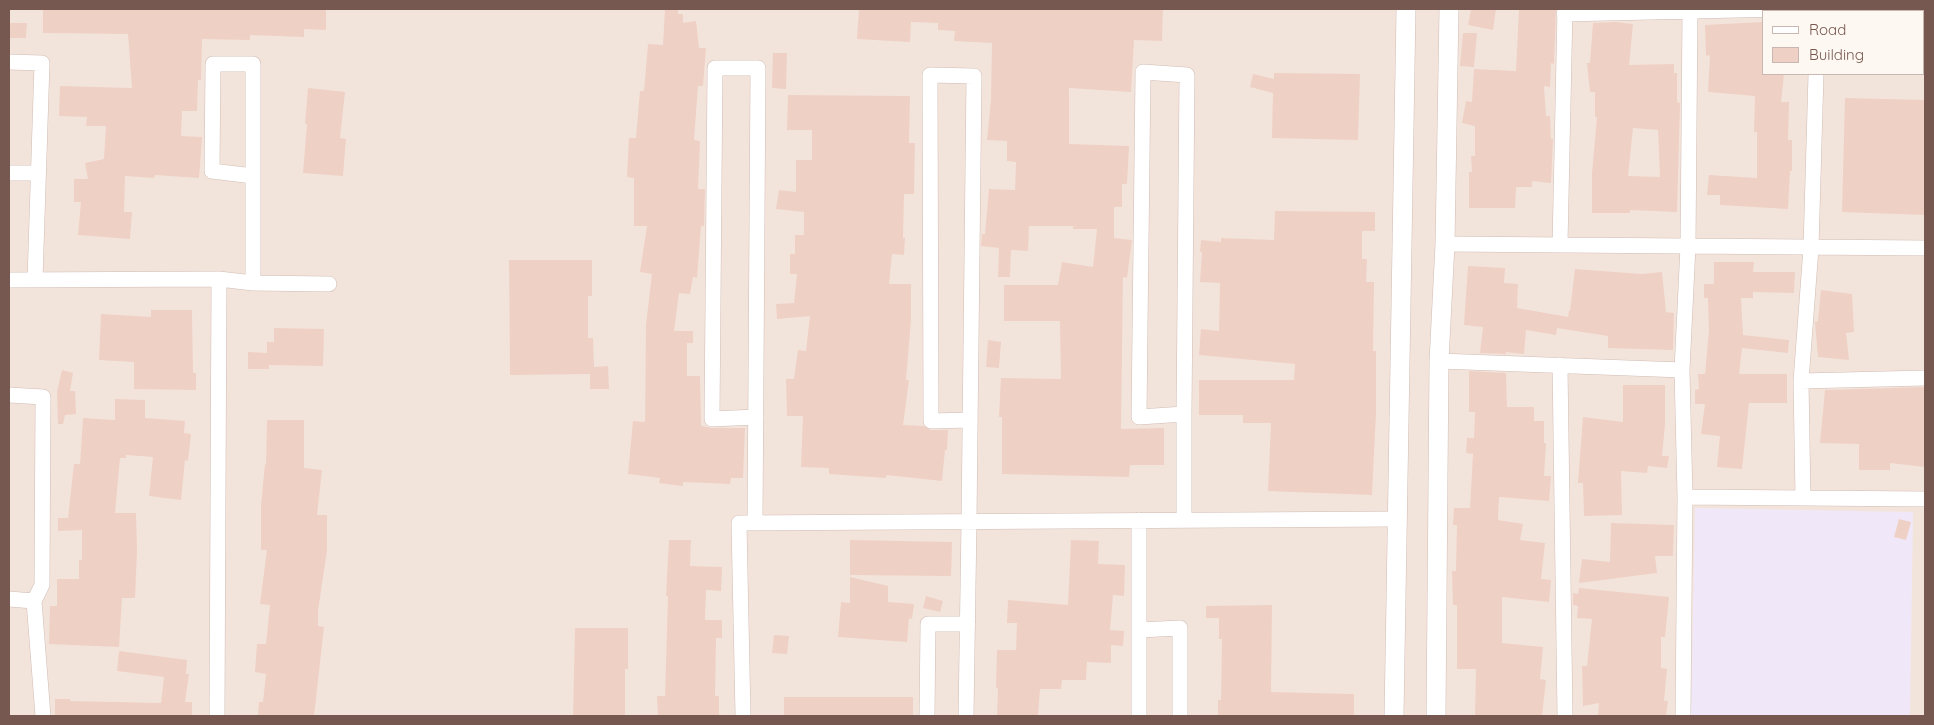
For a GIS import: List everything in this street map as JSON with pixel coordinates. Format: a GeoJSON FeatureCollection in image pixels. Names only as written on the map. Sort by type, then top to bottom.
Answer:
{"type":"FeatureCollection","features":[{"type":"Feature","properties":{"kind":"street"},"geometry":{"type":"LineString","coordinates":[[1394,716],[1406,9]]}},
{"type":"Feature","properties":{"kind":"street"},"geometry":{"type":"LineString","coordinates":[[1436,716],[1438,361],[1445,244],[1449,9]]}},
{"type":"Feature","properties":{"kind":"street"},"geometry":{"type":"LineString","coordinates":[[1560,245],[1564,12],[1781,9]]}},
{"type":"Feature","properties":{"kind":"street"},"geometry":{"type":"LineString","coordinates":[[1683,716],[1685,497],[1682,370],[1688,246],[1690,11]]}},
{"type":"Feature","properties":{"kind":"street"},"geometry":{"type":"LineString","coordinates":[[9,62],[42,63],[35,280]]}},
{"type":"Feature","properties":{"kind":"street"},"geometry":{"type":"LineString","coordinates":[[253,176],[212,171],[213,64],[253,64],[253,176],[253,283]]}},
{"type":"Feature","properties":{"kind":"street"},"geometry":{"type":"LineString","coordinates":[[755,523],[756,417],[758,68],[715,68],[712,419],[756,417]]}},
{"type":"Feature","properties":{"kind":"street"},"geometry":{"type":"LineString","coordinates":[[1184,414],[1139,417],[1143,72],[1187,74],[1184,520]]}},
{"type":"Feature","properties":{"kind":"street"},"geometry":{"type":"LineString","coordinates":[[966,716],[968,624],[974,76],[930,75],[931,421],[970,420]]}},
{"type":"Feature","properties":{"kind":"street"},"geometry":{"type":"LineString","coordinates":[[1803,498],[1801,381],[1810,248],[1816,75]]}},
{"type":"Feature","properties":{"kind":"street"},"geometry":{"type":"LineString","coordinates":[[9,172],[38,173]]}},
{"type":"Feature","properties":{"kind":"street"},"geometry":{"type":"LineString","coordinates":[[1445,244],[1925,248]]}},
{"type":"Feature","properties":{"kind":"street"},"geometry":{"type":"LineString","coordinates":[[217,716],[219,279]]}},
{"type":"Feature","properties":{"kind":"street"},"geometry":{"type":"LineString","coordinates":[[9,280],[219,279],[253,283],[329,284]]}},
{"type":"Feature","properties":{"kind":"street"},"geometry":{"type":"LineString","coordinates":[[1438,361],[1682,370]]}},
{"type":"Feature","properties":{"kind":"street"},"geometry":{"type":"LineString","coordinates":[[1560,365],[1565,716]]}},
{"type":"Feature","properties":{"kind":"street"},"geometry":{"type":"LineString","coordinates":[[1801,381],[1925,378]]}},
{"type":"Feature","properties":{"kind":"street"},"geometry":{"type":"LineString","coordinates":[[9,395],[43,397],[42,584],[34,601],[43,716]]}},
{"type":"Feature","properties":{"kind":"street"},"geometry":{"type":"LineString","coordinates":[[1685,497],[1925,499]]}},
{"type":"Feature","properties":{"kind":"street"},"geometry":{"type":"LineString","coordinates":[[743,716],[739,523],[1397,519]]}},
{"type":"Feature","properties":{"kind":"street"},"geometry":{"type":"LineString","coordinates":[[1139,520],[1139,716]]}},
{"type":"Feature","properties":{"kind":"street"},"geometry":{"type":"LineString","coordinates":[[9,599],[34,601]]}},
{"type":"Feature","properties":{"kind":"street"},"geometry":{"type":"LineString","coordinates":[[926,716],[928,624],[968,624]]}},
{"type":"Feature","properties":{"kind":"street"},"geometry":{"type":"LineString","coordinates":[[1139,630],[1180,628],[1180,716]]}},
{"type":"Feature","properties":{"kind":"shaded area"},"geometry":{"type":"Polygon","coordinates":[[[9,9],[1925,9],[1925,716],[9,716],[9,9]]]}},
{"type":"Feature","properties":{"kind":"shaded area"},"geometry":{"type":"Polygon","coordinates":[[[1695,508],[1913,512],[1910,716],[1691,716],[1695,508]]]}},
{"type":"Feature","properties":{"kind":"building"},"geometry":{"type":"Polygon","coordinates":[[[43,9],[326,9],[326,30],[304,29],[304,37],[250,35],[250,40],[202,39],[201,80],[198,80],[197,111],[182,111],[181,136],[202,137],[199,178],[155,175],[154,178],[125,176],[124,212],[132,212],[130,239],[78,235],[81,202],[74,202],[74,179],[88,179],[85,163],[104,159],[106,126],[86,126],[87,117],[59,116],[60,86],[132,88],[128,34],[43,33],[43,9]]]}},
{"type":"Feature","properties":{"kind":"building"},"geometry":{"type":"Polygon","coordinates":[[[665,9],[678,9],[678,14],[683,14],[683,23],[696,21],[699,48],[706,48],[703,86],[698,86],[694,140],[700,141],[698,189],[705,189],[704,226],[701,226],[697,278],[693,277],[690,294],[679,293],[674,331],[693,331],[693,343],[687,343],[687,376],[700,376],[701,426],[745,428],[743,478],[731,478],[730,484],[683,482],[683,486],[659,483],[660,478],[628,474],[633,421],[645,422],[646,325],[652,274],[640,272],[647,226],[634,226],[634,178],[627,177],[629,138],[636,138],[640,91],[644,91],[648,44],[663,45],[665,9]]]}},
{"type":"Feature","properties":{"kind":"building"},"geometry":{"type":"Polygon","coordinates":[[[859,9],[1163,9],[1162,41],[1134,40],[1131,92],[1069,88],[1069,144],[1129,146],[1127,184],[1122,184],[1122,207],[1114,207],[1114,238],[1132,240],[1127,278],[1123,277],[1121,429],[1164,428],[1164,465],[1130,465],[1129,477],[1002,474],[1002,417],[999,417],[1001,378],[1061,379],[1060,321],[1004,321],[1004,285],[1058,285],[1062,262],[1093,267],[1097,229],[1073,229],[1073,226],[1029,226],[1028,251],[1011,250],[1010,277],[998,277],[999,248],[981,246],[982,234],[985,234],[989,189],[1015,190],[1016,162],[1007,161],[1007,141],[987,140],[991,100],[992,43],[954,41],[955,31],[938,30],[938,23],[911,22],[910,42],[857,39],[859,9]]]}},
{"type":"Feature","properties":{"kind":"building"},"geometry":{"type":"Polygon","coordinates":[[[1471,9],[1496,9],[1493,30],[1468,25],[1471,9]]]}},
{"type":"Feature","properties":{"kind":"building"},"geometry":{"type":"Polygon","coordinates":[[[1519,9],[1556,9],[1554,64],[1551,63],[1550,87],[1544,86],[1546,116],[1550,116],[1551,139],[1553,139],[1551,183],[1532,181],[1532,187],[1516,187],[1515,208],[1469,208],[1469,172],[1472,172],[1471,156],[1475,156],[1475,126],[1462,123],[1466,101],[1472,102],[1474,69],[1516,71],[1519,9]]]}},
{"type":"Feature","properties":{"kind":"building"},"geometry":{"type":"Polygon","coordinates":[[[1615,22],[1633,24],[1629,65],[1674,64],[1674,73],[1677,73],[1677,102],[1680,103],[1677,212],[1630,210],[1630,213],[1592,213],[1592,173],[1597,117],[1595,117],[1595,92],[1590,92],[1587,63],[1590,63],[1593,23],[1615,22]],[[1633,128],[1628,176],[1660,177],[1658,130],[1633,128]]]}},
{"type":"Feature","properties":{"kind":"building"},"geometry":{"type":"Polygon","coordinates":[[[1762,22],[1762,75],[1784,75],[1781,102],[1789,102],[1788,140],[1792,140],[1792,171],[1790,171],[1788,209],[1720,205],[1720,195],[1707,195],[1709,175],[1757,178],[1757,132],[1754,132],[1755,96],[1708,92],[1710,55],[1706,56],[1705,25],[1762,22]]]}},
{"type":"Feature","properties":{"kind":"building"},"geometry":{"type":"Polygon","coordinates":[[[9,23],[27,23],[26,38],[9,38],[9,23]]]}},
{"type":"Feature","properties":{"kind":"building"},"geometry":{"type":"Polygon","coordinates":[[[1463,33],[1477,33],[1474,67],[1460,66],[1463,33]]]}},
{"type":"Feature","properties":{"kind":"building"},"geometry":{"type":"Polygon","coordinates":[[[773,53],[787,53],[786,89],[772,88],[773,53]]]}},
{"type":"Feature","properties":{"kind":"building"},"geometry":{"type":"Polygon","coordinates":[[[1274,73],[1360,74],[1358,140],[1272,138],[1273,93],[1250,87],[1253,74],[1274,79],[1274,73]]]}},
{"type":"Feature","properties":{"kind":"building"},"geometry":{"type":"Polygon","coordinates":[[[308,88],[345,92],[340,138],[346,139],[343,176],[303,173],[308,88]]]}},
{"type":"Feature","properties":{"kind":"building"},"geometry":{"type":"Polygon","coordinates":[[[788,95],[910,96],[909,143],[915,143],[914,194],[904,194],[904,255],[892,254],[889,284],[911,284],[911,320],[906,380],[909,380],[903,425],[923,426],[931,430],[948,430],[942,481],[886,475],[886,478],[829,474],[829,468],[801,467],[803,416],[787,416],[786,379],[794,379],[798,350],[806,351],[810,316],[777,319],[776,304],[794,303],[797,274],[790,274],[790,254],[795,254],[795,235],[804,235],[804,212],[776,209],[779,190],[796,192],[796,160],[812,160],[812,130],[787,130],[788,95]]]}},
{"type":"Feature","properties":{"kind":"building"},"geometry":{"type":"Polygon","coordinates":[[[1845,98],[1925,100],[1925,215],[1842,212],[1845,98]]]}},
{"type":"Feature","properties":{"kind":"building"},"geometry":{"type":"Polygon","coordinates":[[[1275,211],[1375,212],[1375,231],[1362,231],[1362,259],[1367,259],[1366,282],[1374,282],[1373,351],[1376,351],[1376,413],[1372,495],[1268,491],[1271,423],[1243,423],[1243,415],[1199,415],[1199,380],[1294,380],[1295,364],[1199,355],[1201,329],[1219,331],[1220,283],[1200,282],[1201,240],[1221,242],[1221,238],[1274,240],[1275,211]]]}},
{"type":"Feature","properties":{"kind":"building"},"geometry":{"type":"Polygon","coordinates":[[[509,260],[592,260],[592,296],[588,296],[588,338],[593,338],[594,367],[608,366],[609,389],[590,389],[590,374],[510,375],[509,260]]]}},
{"type":"Feature","properties":{"kind":"building"},"geometry":{"type":"Polygon","coordinates":[[[1714,262],[1754,262],[1753,272],[1795,272],[1794,293],[1753,292],[1753,298],[1741,298],[1743,335],[1789,340],[1788,353],[1742,348],[1739,374],[1787,374],[1787,403],[1749,403],[1742,469],[1717,467],[1720,436],[1701,434],[1705,404],[1695,404],[1695,390],[1699,389],[1698,374],[1705,374],[1709,331],[1708,298],[1704,298],[1704,284],[1714,284],[1714,262]]]}},
{"type":"Feature","properties":{"kind":"building"},"geometry":{"type":"Polygon","coordinates":[[[1468,266],[1505,268],[1504,283],[1518,284],[1517,308],[1568,317],[1575,269],[1642,274],[1662,272],[1666,312],[1674,313],[1673,350],[1608,348],[1608,336],[1557,328],[1556,335],[1526,330],[1524,354],[1506,352],[1506,354],[1480,353],[1483,327],[1464,325],[1468,266]]]}},
{"type":"Feature","properties":{"kind":"building"},"geometry":{"type":"Polygon","coordinates":[[[1821,290],[1852,294],[1854,332],[1846,333],[1849,360],[1818,357],[1815,322],[1818,321],[1821,290]]]}},
{"type":"Feature","properties":{"kind":"building"},"geometry":{"type":"Polygon","coordinates":[[[151,310],[192,310],[193,373],[196,373],[196,390],[134,389],[134,362],[99,360],[101,314],[151,317],[151,310]]]}},
{"type":"Feature","properties":{"kind":"building"},"geometry":{"type":"Polygon","coordinates":[[[274,328],[324,329],[323,366],[269,365],[269,369],[248,369],[248,352],[267,353],[267,342],[274,342],[274,328]]]}},
{"type":"Feature","properties":{"kind":"building"},"geometry":{"type":"Polygon","coordinates":[[[988,340],[1001,342],[999,368],[986,367],[988,340]]]}},
{"type":"Feature","properties":{"kind":"building"},"geometry":{"type":"Polygon","coordinates":[[[62,370],[73,373],[70,391],[75,391],[76,414],[65,415],[63,424],[58,424],[57,392],[62,370]]]}},
{"type":"Feature","properties":{"kind":"building"},"geometry":{"type":"Polygon","coordinates":[[[1469,371],[1506,373],[1507,407],[1534,407],[1534,421],[1544,421],[1544,443],[1546,443],[1544,476],[1551,476],[1549,501],[1499,497],[1498,520],[1523,524],[1520,540],[1545,543],[1541,579],[1551,580],[1549,602],[1502,597],[1502,643],[1543,647],[1540,679],[1546,680],[1542,716],[1475,716],[1476,669],[1457,669],[1457,605],[1453,605],[1452,571],[1456,571],[1457,525],[1453,525],[1454,508],[1470,508],[1473,454],[1466,453],[1467,438],[1474,438],[1475,412],[1469,412],[1469,371]]]}},
{"type":"Feature","properties":{"kind":"building"},"geometry":{"type":"Polygon","coordinates":[[[1623,385],[1665,385],[1665,425],[1662,456],[1669,456],[1667,468],[1648,466],[1647,473],[1621,471],[1622,515],[1584,516],[1583,483],[1578,483],[1583,417],[1623,422],[1623,385]]]}},
{"type":"Feature","properties":{"kind":"building"},"geometry":{"type":"Polygon","coordinates":[[[1925,387],[1925,467],[1890,463],[1890,470],[1859,470],[1859,444],[1820,443],[1825,390],[1925,387]]]}},
{"type":"Feature","properties":{"kind":"building"},"geometry":{"type":"Polygon","coordinates":[[[115,399],[145,400],[145,418],[185,421],[184,433],[191,434],[188,461],[185,460],[181,500],[149,496],[153,457],[126,455],[126,458],[120,458],[115,513],[136,513],[137,550],[135,598],[122,598],[119,647],[49,644],[50,606],[57,606],[57,579],[79,579],[79,560],[82,560],[82,530],[58,531],[58,518],[68,518],[74,464],[80,464],[83,418],[115,420],[115,399]]]}},
{"type":"Feature","properties":{"kind":"building"},"geometry":{"type":"Polygon","coordinates":[[[267,420],[304,420],[304,468],[322,470],[317,515],[327,515],[327,550],[318,611],[318,626],[324,627],[314,716],[258,716],[259,702],[263,702],[266,674],[255,672],[257,644],[266,644],[270,605],[260,604],[267,550],[261,550],[261,505],[266,465],[267,420]]]}},
{"type":"Feature","properties":{"kind":"building"},"geometry":{"type":"Polygon","coordinates":[[[1899,519],[1911,522],[1906,540],[1894,537],[1899,519]]]}},
{"type":"Feature","properties":{"kind":"building"},"geometry":{"type":"Polygon","coordinates":[[[1611,523],[1674,525],[1673,556],[1655,556],[1657,573],[1579,583],[1582,559],[1610,562],[1611,523]]]}},
{"type":"Feature","properties":{"kind":"building"},"geometry":{"type":"Polygon","coordinates":[[[669,540],[691,540],[690,566],[722,567],[721,591],[706,590],[705,620],[722,620],[722,638],[716,638],[715,696],[719,696],[719,716],[658,716],[657,696],[665,696],[668,596],[666,596],[669,540]]]}},
{"type":"Feature","properties":{"kind":"building"},"geometry":{"type":"Polygon","coordinates":[[[850,540],[952,542],[951,576],[850,575],[850,540]]]}},
{"type":"Feature","properties":{"kind":"building"},"geometry":{"type":"Polygon","coordinates":[[[1071,540],[1099,541],[1098,564],[1125,565],[1124,596],[1113,595],[1110,630],[1124,631],[1123,646],[1111,645],[1111,663],[1087,662],[1086,680],[1062,680],[1061,689],[1040,689],[1038,716],[997,716],[997,650],[1016,650],[1017,623],[1007,623],[1008,600],[1068,605],[1071,540]]]}},
{"type":"Feature","properties":{"kind":"building"},"geometry":{"type":"Polygon","coordinates":[[[850,577],[888,586],[888,602],[914,604],[912,619],[909,618],[907,642],[838,637],[841,602],[850,603],[850,577]]]}},
{"type":"Feature","properties":{"kind":"building"},"geometry":{"type":"Polygon","coordinates":[[[1579,588],[1669,597],[1665,637],[1661,637],[1661,668],[1667,669],[1664,701],[1668,701],[1666,716],[1598,716],[1599,703],[1583,706],[1582,666],[1587,666],[1592,619],[1577,618],[1578,606],[1573,605],[1573,593],[1578,594],[1579,588]]]}},
{"type":"Feature","properties":{"kind":"building"},"geometry":{"type":"Polygon","coordinates":[[[926,596],[943,601],[940,612],[923,608],[926,596]]]}},
{"type":"Feature","properties":{"kind":"building"},"geometry":{"type":"Polygon","coordinates":[[[1272,605],[1271,692],[1354,694],[1354,716],[1218,716],[1218,700],[1221,700],[1222,639],[1219,639],[1219,618],[1206,618],[1206,606],[1272,605]]]}},
{"type":"Feature","properties":{"kind":"building"},"geometry":{"type":"Polygon","coordinates":[[[575,628],[628,628],[628,669],[625,669],[625,716],[573,716],[575,628]]]}},
{"type":"Feature","properties":{"kind":"building"},"geometry":{"type":"Polygon","coordinates":[[[774,635],[789,636],[787,654],[772,653],[774,635]]]}},
{"type":"Feature","properties":{"kind":"building"},"geometry":{"type":"Polygon","coordinates":[[[119,651],[187,660],[186,674],[189,674],[185,702],[192,702],[192,716],[55,716],[55,699],[161,703],[164,677],[117,671],[119,651]]]}},
{"type":"Feature","properties":{"kind":"building"},"geometry":{"type":"Polygon","coordinates":[[[784,697],[913,697],[913,716],[784,716],[784,697]]]}}]}
